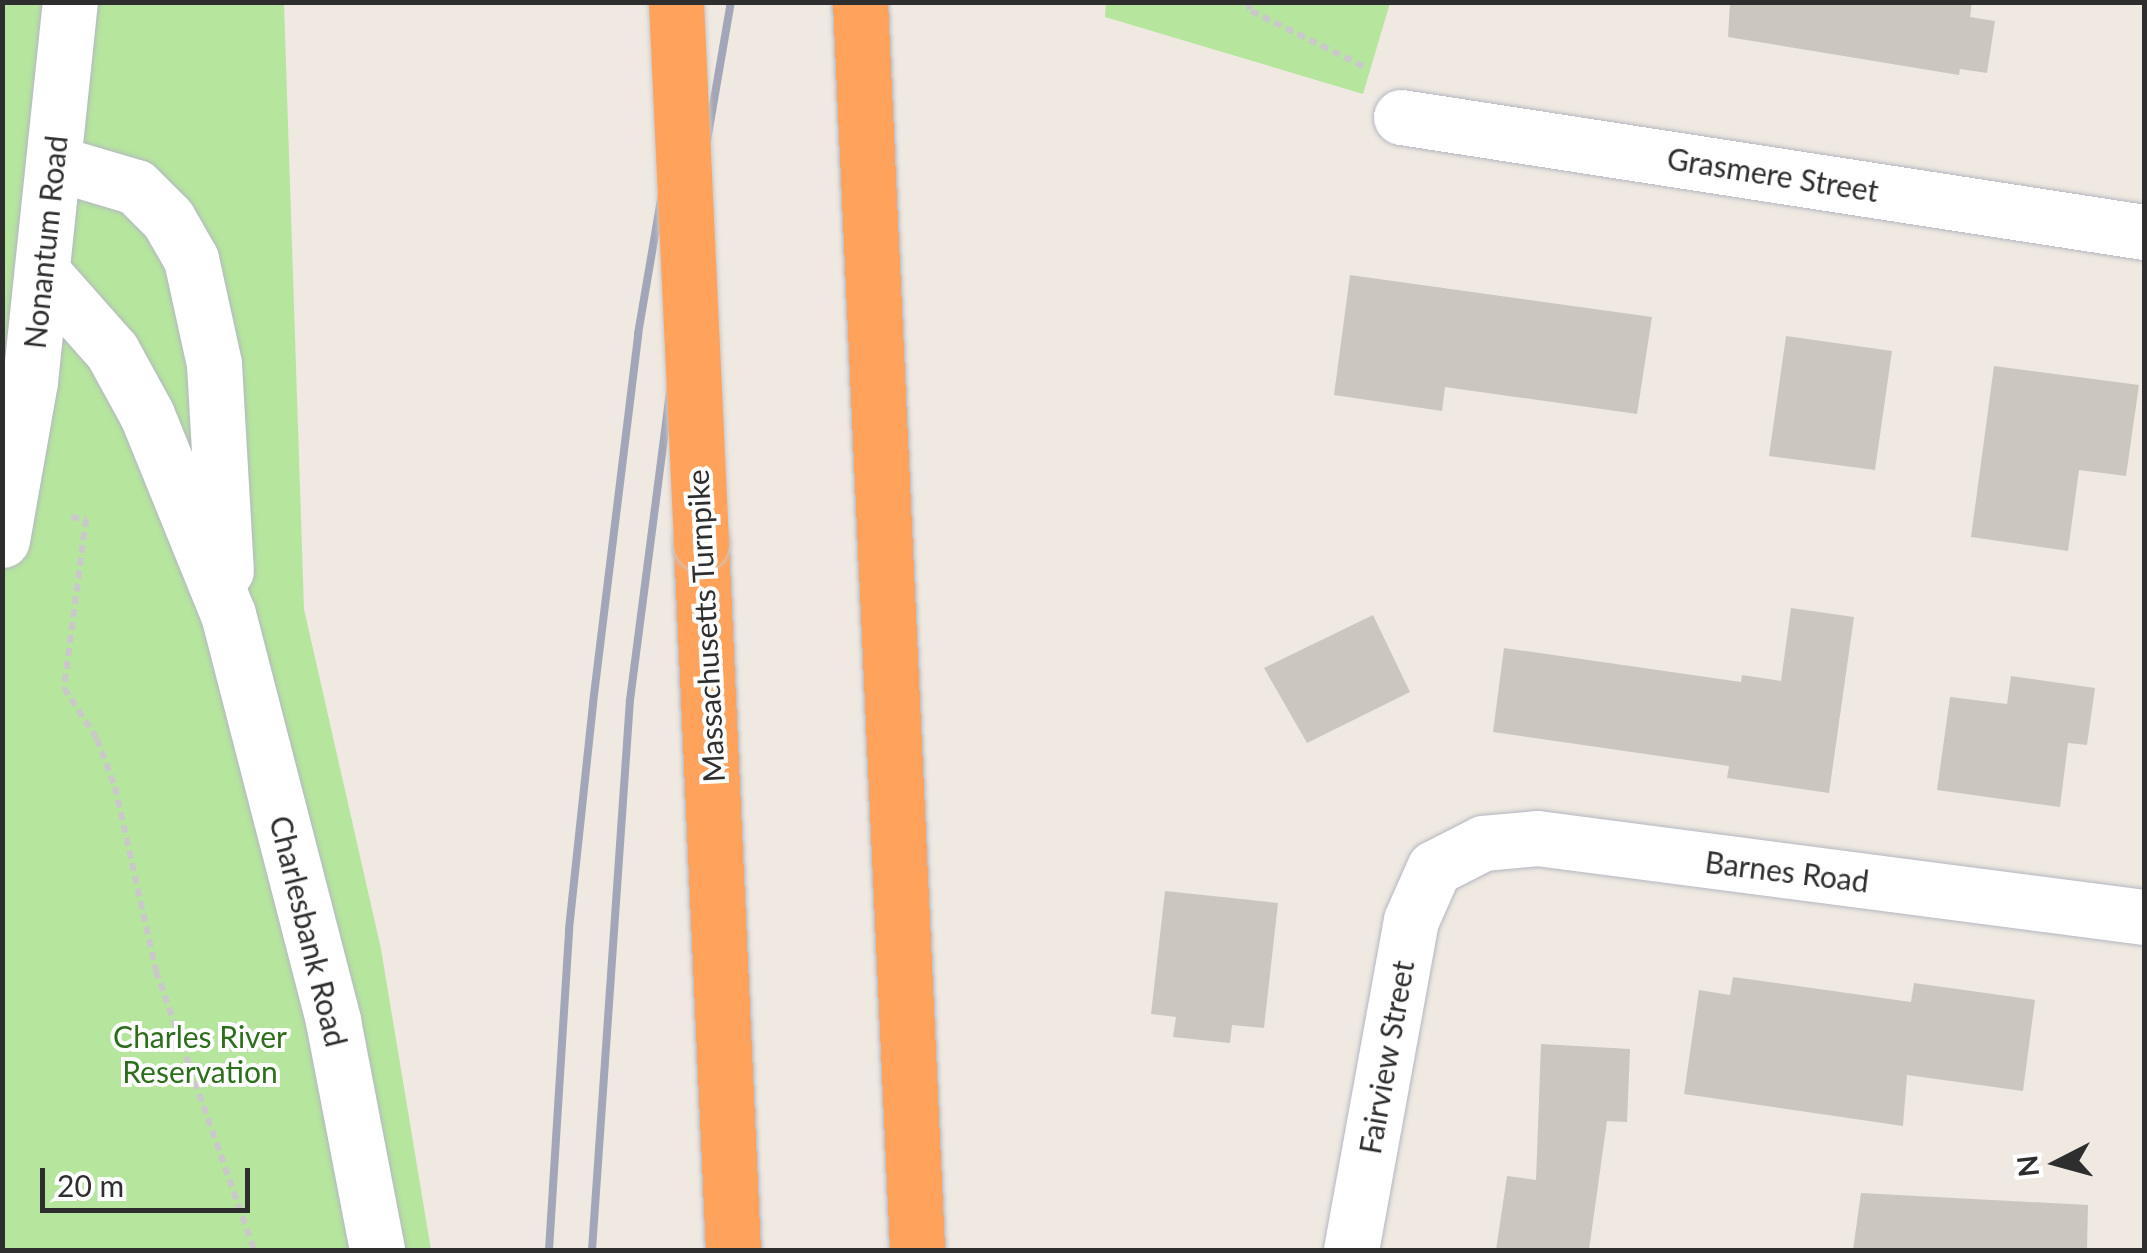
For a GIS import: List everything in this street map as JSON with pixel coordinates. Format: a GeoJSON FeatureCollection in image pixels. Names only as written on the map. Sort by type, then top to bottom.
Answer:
{"type":"FeatureCollection","features":[{"type":"Feature","properties":{"kind":"highway","name":"Massachusetts Turnpike"},"geometry":{"type":"LineString","coordinates":[[676,2],[734,1250]]}},
{"type":"Feature","properties":{"kind":"highway"},"geometry":{"type":"LineString","coordinates":[[860,2],[917,1250]]}},
{"type":"Feature","properties":{"kind":"street","name":"Nonantum Road"},"geometry":{"type":"LineString","coordinates":[[2,540],[42,272],[70,2]]}},
{"type":"Feature","properties":{"kind":"street","name":"Grasmere Street"},"geometry":{"type":"LineString","coordinates":[[1400,116],[2144,232]]}},
{"type":"Feature","properties":{"kind":"street","name":"Charlesbank Road"},"geometry":{"type":"LineString","coordinates":[[55,163],[136,187],[168,219],[190,260],[214,364],[228,614]]}},
{"type":"Feature","properties":{"kind":"street","name":"Charlesbank Road"},"geometry":{"type":"LineString","coordinates":[[42,272],[78,306],[121,367],[228,614],[333,1021],[377,1250]]}},
{"type":"Feature","properties":{"kind":"street","name":"Barnes Road"},"geometry":{"type":"LineString","coordinates":[[1434,868],[1483,843],[1538,838],[2144,917]]}},
{"type":"Feature","properties":{"kind":"street","name":"Fairview Street"},"geometry":{"type":"LineString","coordinates":[[1351,1250],[1411,920],[1434,868]]}},
{"type":"Feature","properties":{"kind":"path"},"geometry":{"type":"LineString","coordinates":[[1247,2],[1251,11],[1371,69]]}},
{"type":"Feature","properties":{"kind":"path"},"geometry":{"type":"LineString","coordinates":[[86,519],[64,688],[97,739],[114,787],[156,972],[254,1250]]}},
{"type":"Feature","properties":{"kind":"green space"},"geometry":{"type":"Polygon","coordinates":[[[1106,2],[1390,3],[1363,94],[1105,17],[1106,2]]]}},
{"type":"Feature","properties":{"kind":"green space","name":"Charles River Reservation"},"geometry":{"type":"Polygon","coordinates":[[[2,3],[284,3],[304,609],[381,949],[431,1250],[3,1250],[2,3]]]}},
{"type":"Feature","properties":{"kind":"building"},"geometry":{"type":"Polygon","coordinates":[[[1730,2],[1972,2],[1970,17],[1995,21],[1987,73],[1960,69],[1959,75],[1728,37],[1730,2]]]}},
{"type":"Feature","properties":{"kind":"building"},"geometry":{"type":"Polygon","coordinates":[[[1350,275],[1652,317],[1637,414],[1445,387],[1442,411],[1334,395],[1350,275]]]}},
{"type":"Feature","properties":{"kind":"building"},"geometry":{"type":"Polygon","coordinates":[[[1786,336],[1892,351],[1875,470],[1769,456],[1786,336]]]}},
{"type":"Feature","properties":{"kind":"building"},"geometry":{"type":"Polygon","coordinates":[[[1994,366],[2139,385],[2126,476],[2079,470],[2068,551],[1971,537],[1994,366]]]}},
{"type":"Feature","properties":{"kind":"building"},"geometry":{"type":"Polygon","coordinates":[[[1791,608],[1854,617],[1829,793],[1727,778],[1729,766],[1493,732],[1504,648],[1741,682],[1742,675],[1781,681],[1791,608]]]}},
{"type":"Feature","properties":{"kind":"building"},"geometry":{"type":"Polygon","coordinates":[[[1373,615],[1410,692],[1307,743],[1264,668],[1373,615]]]}},
{"type":"Feature","properties":{"kind":"building"},"geometry":{"type":"Polygon","coordinates":[[[2011,676],[2095,688],[2087,745],[2068,743],[2060,807],[1937,790],[1950,697],[2007,704],[2011,676]]]}},
{"type":"Feature","properties":{"kind":"building"},"geometry":{"type":"Polygon","coordinates":[[[1165,891],[1278,903],[1264,1028],[1232,1025],[1230,1043],[1173,1037],[1176,1017],[1151,1014],[1165,891]]]}},
{"type":"Feature","properties":{"kind":"building"},"geometry":{"type":"Polygon","coordinates":[[[1733,977],[1911,1002],[1914,983],[2035,1000],[2023,1091],[1907,1075],[1903,1126],[1684,1094],[1699,990],[1730,995],[1733,977]]]}},
{"type":"Feature","properties":{"kind":"building"},"geometry":{"type":"Polygon","coordinates":[[[1541,1044],[1630,1049],[1627,1122],[1607,1121],[1589,1250],[1496,1250],[1507,1176],[1536,1180],[1541,1044]]]}},
{"type":"Feature","properties":{"kind":"building"},"geometry":{"type":"Polygon","coordinates":[[[1861,1193],[2088,1205],[2087,1250],[1853,1250],[1861,1193]]]}},
{"type":"Feature","properties":{"kind":"railway"},"geometry":{"type":"LineString","coordinates":[[549,1250],[569,929],[593,703],[638,334],[695,2]]}},
{"type":"Feature","properties":{"kind":"railway"},"geometry":{"type":"LineString","coordinates":[[592,1250],[630,700],[691,233],[731,2]]}}]}
